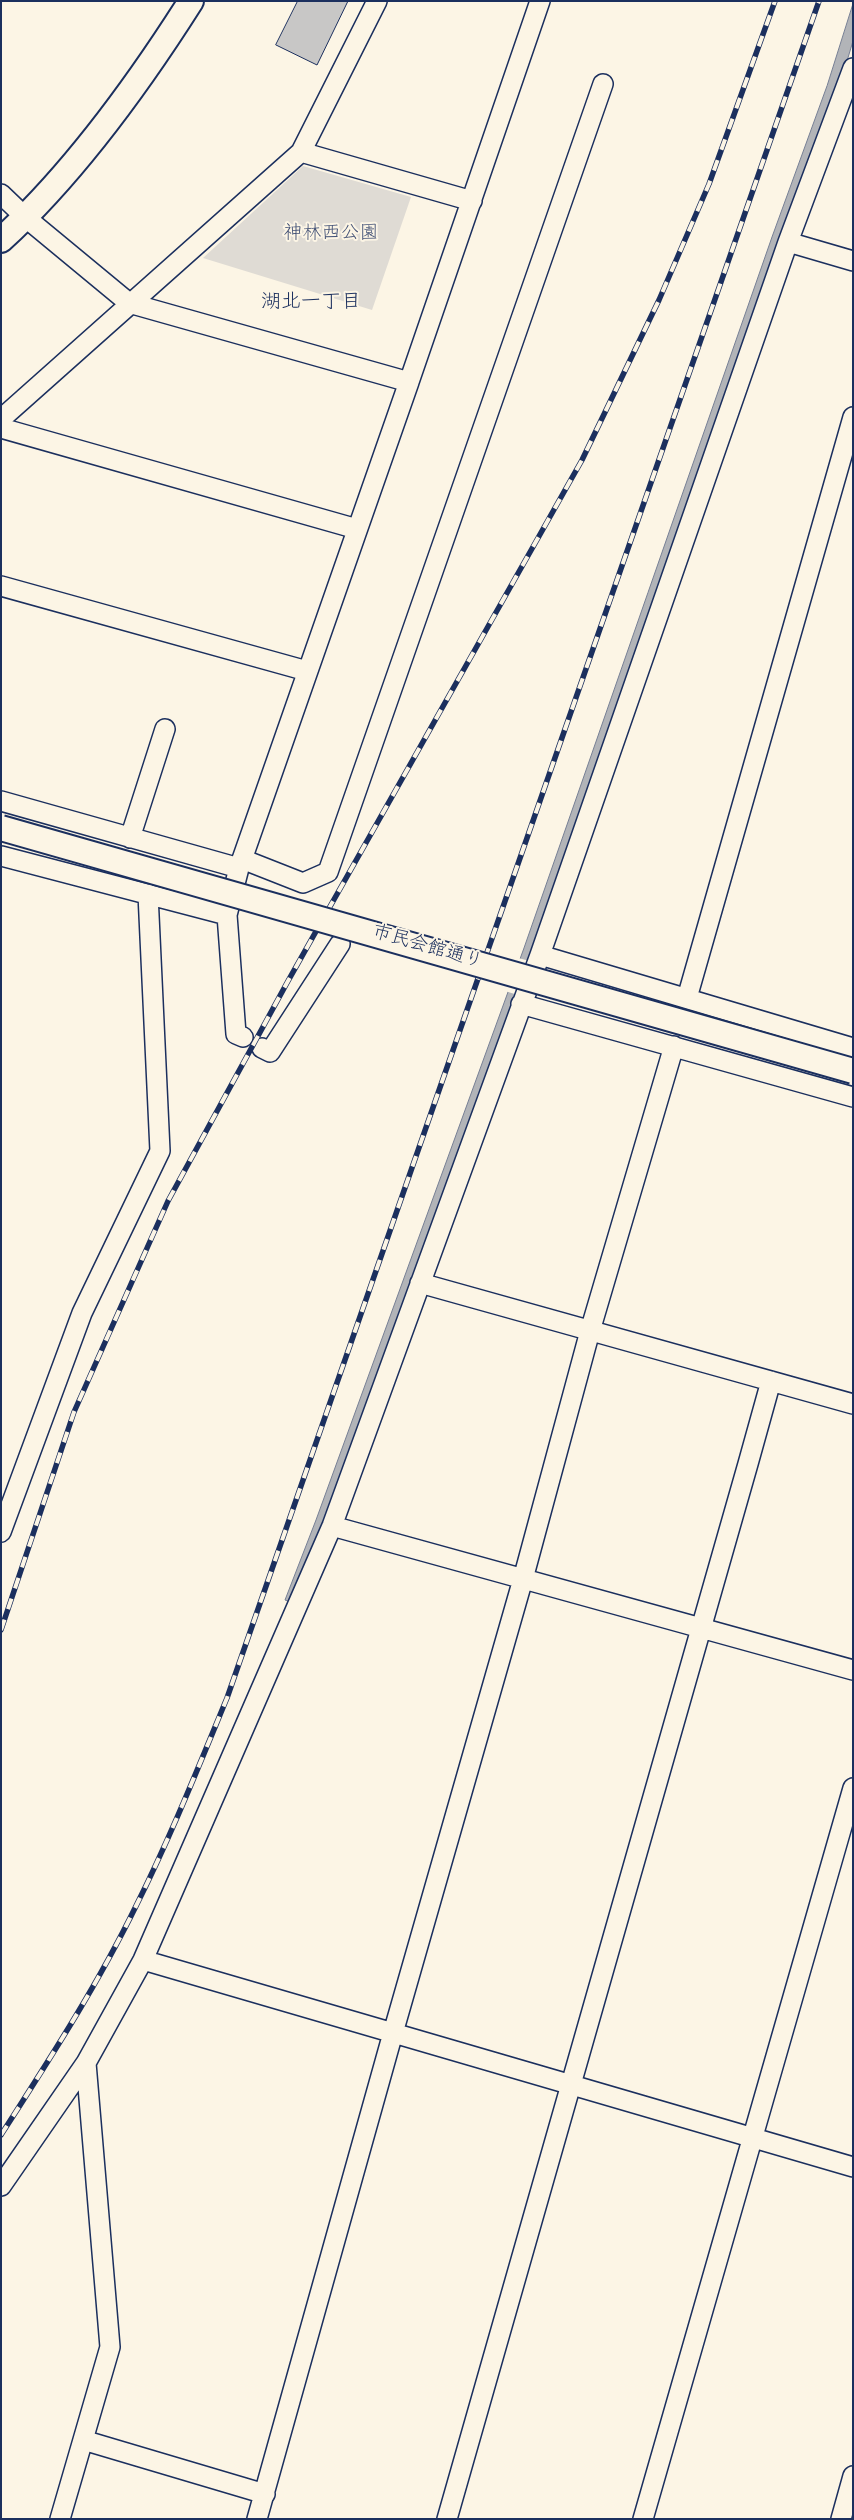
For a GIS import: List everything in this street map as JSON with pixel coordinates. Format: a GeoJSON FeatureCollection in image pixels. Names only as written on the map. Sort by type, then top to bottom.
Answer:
{"type":"FeatureCollection","features":[{"type":"Feature","properties":{"kind":"street"},"geometry":{"type":"LineString","coordinates":[[1,240],[25,217],[88,144],[135,82],[191,1]]}},
{"type":"Feature","properties":{"kind":"street"},"geometry":{"type":"LineString","coordinates":[[1,418],[301,152],[377,1]]}},
{"type":"Feature","properties":{"kind":"street"},"geometry":{"type":"LineString","coordinates":[[243,1038],[236,1034],[227,915],[241,864],[540,1]]}},
{"type":"Feature","properties":{"kind":"street"},"geometry":{"type":"LineString","coordinates":[[1,2186],[86,2063],[143,1960],[332,1526],[540,955],[788,242],[853,68]]}},
{"type":"Feature","properties":{"kind":"street"},"geometry":{"type":"LineString","coordinates":[[1,801],[130,838],[241,864],[303,883],[328,872],[603,84]]}},
{"type":"Feature","properties":{"kind":"street"},"geometry":{"type":"LineString","coordinates":[[301,152],[472,201]]}},
{"type":"Feature","properties":{"kind":"street"},"geometry":{"type":"LineString","coordinates":[[1,194],[25,217],[129,303],[409,382]]}},
{"type":"Feature","properties":{"kind":"street"},"geometry":{"type":"LineString","coordinates":[[788,242],[853,261]]}},
{"type":"Feature","properties":{"kind":"street"},"geometry":{"type":"LineString","coordinates":[[686,998],[853,417]]}},
{"type":"Feature","properties":{"kind":"street"},"geometry":{"type":"LineString","coordinates":[[1,428],[357,529]]}},
{"type":"Feature","properties":{"kind":"street"},"geometry":{"type":"LineString","coordinates":[[1,586],[307,671]]}},
{"type":"Feature","properties":{"kind":"street"},"geometry":{"type":"LineString","coordinates":[[130,838],[165,729]]}},
{"type":"Feature","properties":{"kind":"street","name":"市民会館通り"},"geometry":{"type":"LineString","coordinates":[[1,828],[853,1070]]}},
{"type":"Feature","properties":{"kind":"street"},"geometry":{"type":"LineString","coordinates":[[1,856],[227,915]]}},
{"type":"Feature","properties":{"kind":"street"},"geometry":{"type":"LineString","coordinates":[[1,1532],[82,1313],[160,1151],[148,894]]}},
{"type":"Feature","properties":{"kind":"street"},"geometry":{"type":"LineString","coordinates":[[262,1048],[270,1052],[340,944]]}},
{"type":"Feature","properties":{"kind":"street"},"geometry":{"type":"LineString","coordinates":[[540,955],[853,1048]]}},
{"type":"Feature","properties":{"kind":"street"},"geometry":{"type":"LineString","coordinates":[[521,1004],[853,1097]]}},
{"type":"Feature","properties":{"kind":"street"},"geometry":{"type":"LineString","coordinates":[[257,2519],[266,2494],[393,2034],[524,1579],[590,1331],[674,1046]]}},
{"type":"Feature","properties":{"kind":"street"},"geometry":{"type":"LineString","coordinates":[[420,1283],[853,1404]]}},
{"type":"Feature","properties":{"kind":"street"},"geometry":{"type":"LineString","coordinates":[[447,2519],[570,2084],[703,1629],[771,1381]]}},
{"type":"Feature","properties":{"kind":"street"},"geometry":{"type":"LineString","coordinates":[[332,1526],[853,1670]]}},
{"type":"Feature","properties":{"kind":"street"},"geometry":{"type":"LineString","coordinates":[[643,2519],[751,2137],[853,1788]]}},
{"type":"Feature","properties":{"kind":"street"},"geometry":{"type":"LineString","coordinates":[[143,1960],[853,2167]]}},
{"type":"Feature","properties":{"kind":"street"},"geometry":{"type":"LineString","coordinates":[[60,2519],[110,2346],[86,2063]]}},
{"type":"Feature","properties":{"kind":"street"},"geometry":{"type":"LineString","coordinates":[[83,2440],[266,2494]]}},
{"type":"Feature","properties":{"kind":"street"},"geometry":{"type":"LineString","coordinates":[[841,2519],[853,2476]]}},
{"type":"Feature","properties":{"kind":"green space","name":"神林西公園"},"geometry":{"type":"Polygon","coordinates":[[[303,166],[411,197],[372,310],[203,258],[303,166]]]}},
{"type":"Feature","properties":{"kind":"shaded area"},"geometry":{"type":"Polygon","coordinates":[[[853,4],[853,41],[838,91],[535,952],[295,1604],[285,1600],[316,1520],[524,948],[772,237],[827,86],[853,4]]]}},
{"type":"Feature","properties":{"kind":"pier"},"geometry":{"type":"Polygon","coordinates":[[[518,958],[534,962],[521,996],[505,991],[518,958]]]}},
{"type":"Feature","properties":{"kind":"building"},"geometry":{"type":"Polygon","coordinates":[[[298,1],[348,1],[317,65],[276,45],[298,1]]]}},
{"type":"Feature","properties":{"kind":"railway"},"geometry":{"type":"LineString","coordinates":[[1,1630],[74,1412],[168,1201],[288,981],[582,460],[659,300],[709,184],[775,1]]}},
{"type":"Feature","properties":{"kind":"railway"},"geometry":{"type":"LineString","coordinates":[[1,2135],[72,2022],[121,1936],[172,1829],[227,1698],[819,1]]}},
{"type":"Feature","properties":{"kind":"district","name":"湖北一丁目"},"geometry":{"type":"Point","coordinates":[311,304]}}]}
